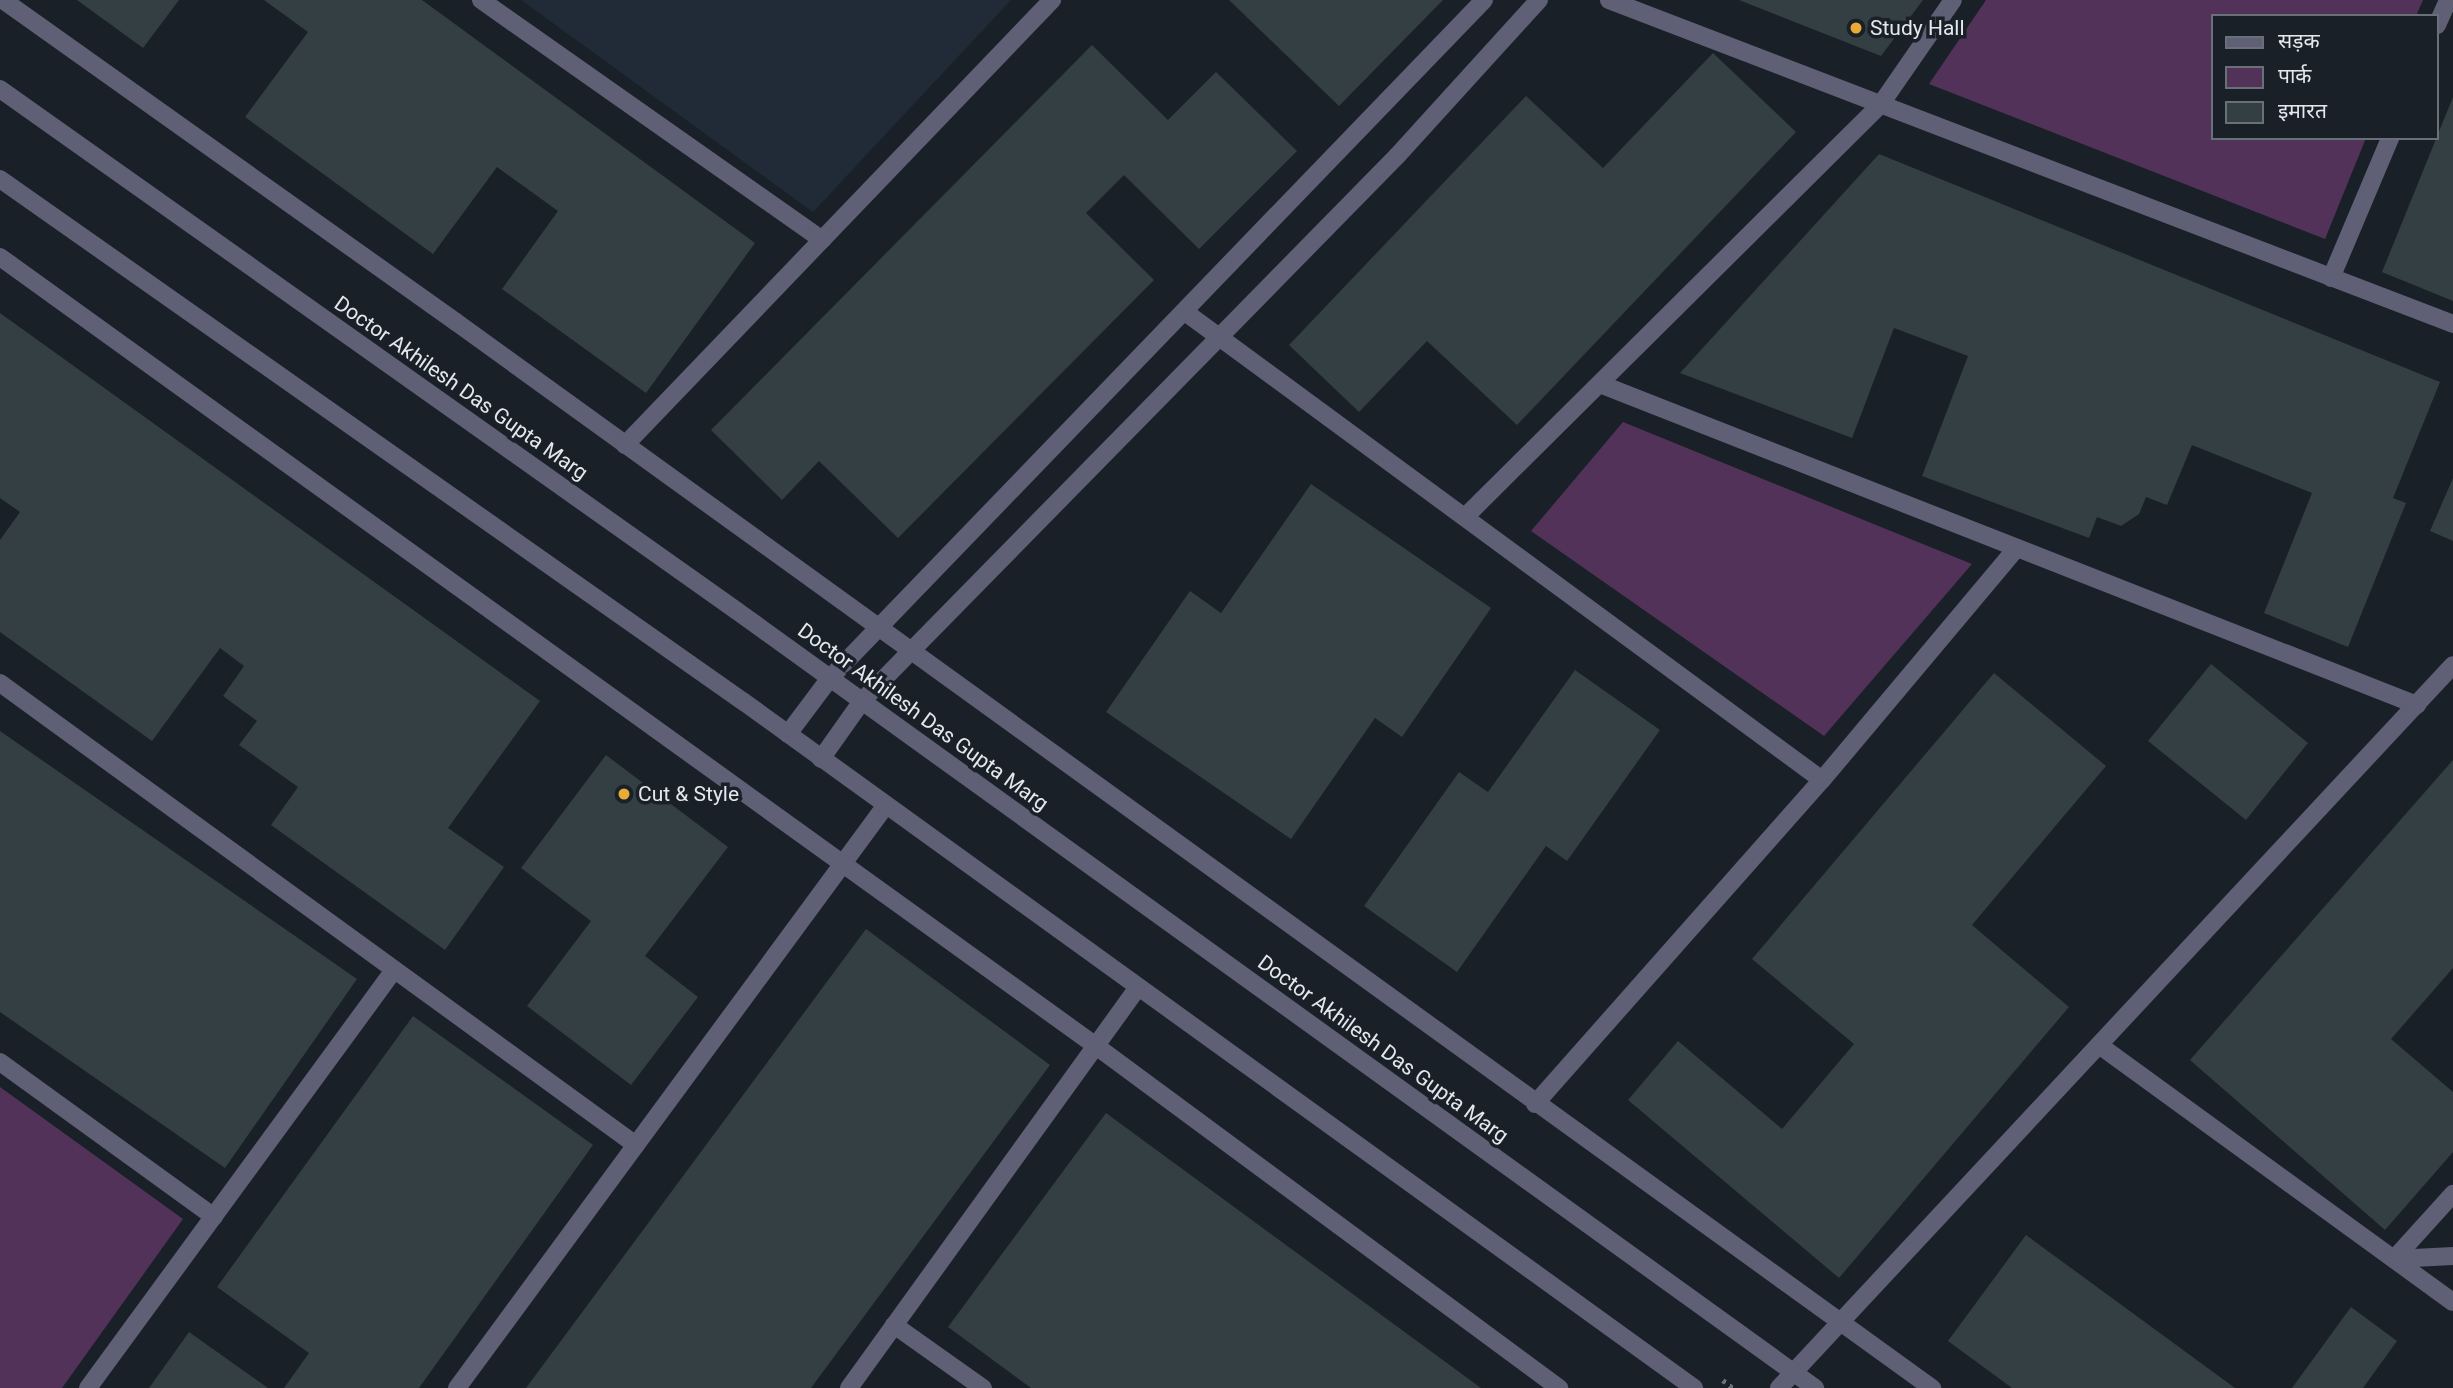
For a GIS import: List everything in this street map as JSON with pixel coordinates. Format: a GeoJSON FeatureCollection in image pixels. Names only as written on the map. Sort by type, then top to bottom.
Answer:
{"type":"FeatureCollection","features":[{"type":"Feature","properties":{"kind":"street"},"geometry":{"type":"LineString","coordinates":[[3,0],[1932,1388]]}},
{"type":"Feature","properties":{"kind":"street"},"geometry":{"type":"LineString","coordinates":[[481,0],[822,240]]}},
{"type":"Feature","properties":{"kind":"street"},"geometry":{"type":"LineString","coordinates":[[625,445],[1052,0]]}},
{"type":"Feature","properties":{"kind":"street"},"geometry":{"type":"LineString","coordinates":[[788,734],[830,678],[1485,0]]}},
{"type":"Feature","properties":{"kind":"street"},"geometry":{"type":"LineString","coordinates":[[821,759],[862,701],[1397,156],[1539,0]]}},
{"type":"Feature","properties":{"kind":"street"},"geometry":{"type":"LineString","coordinates":[[1609,0],[2453,324]]}},
{"type":"Feature","properties":{"kind":"street"},"geometry":{"type":"LineString","coordinates":[[1466,516],[1881,104],[1952,0]]}},
{"type":"Feature","properties":{"kind":"street"},"geometry":{"type":"LineString","coordinates":[[2439,20],[2448,0]]}},
{"type":"Feature","properties":{"kind":"street","name":"Doctor Akhilesh Das Gupta Marg"},"geometry":{"type":"LineString","coordinates":[[0,89],[830,678],[1815,1388]]}},
{"type":"Feature","properties":{"kind":"street"},"geometry":{"type":"LineString","coordinates":[[2331,278],[2389,140]]}},
{"type":"Feature","properties":{"kind":"street"},"geometry":{"type":"LineString","coordinates":[[0,179],[788,734],[1694,1388]]}},
{"type":"Feature","properties":{"kind":"street"},"geometry":{"type":"LineString","coordinates":[[0,257],[1096,1046],[1559,1388]]}},
{"type":"Feature","properties":{"kind":"street"},"geometry":{"type":"LineString","coordinates":[[1185,312],[1822,780]]}},
{"type":"Feature","properties":{"kind":"street"},"geometry":{"type":"LineString","coordinates":[[1600,384],[2417,705]]}},
{"type":"Feature","properties":{"kind":"street"},"geometry":{"type":"LineString","coordinates":[[1535,1104],[1822,780],[2017,548]]}},
{"type":"Feature","properties":{"kind":"street"},"geometry":{"type":"LineString","coordinates":[[1779,1388],[2453,665]]}},
{"type":"Feature","properties":{"kind":"street"},"geometry":{"type":"LineString","coordinates":[[0,682],[636,1145]]}},
{"type":"Feature","properties":{"kind":"street"},"geometry":{"type":"LineString","coordinates":[[457,1388],[886,805]]}},
{"type":"Feature","properties":{"kind":"street"},"geometry":{"type":"LineString","coordinates":[[88,1388],[394,970]]}},
{"type":"Feature","properties":{"kind":"street"},"geometry":{"type":"LineString","coordinates":[[849,1388],[1138,987]]}},
{"type":"Feature","properties":{"kind":"street"},"geometry":{"type":"LineString","coordinates":[[2099,1045],[2453,1302]]}},
{"type":"Feature","properties":{"kind":"street"},"geometry":{"type":"LineString","coordinates":[[0,1062],[214,1217]]}},
{"type":"Feature","properties":{"kind":"street"},"geometry":{"type":"LineString","coordinates":[[2394,1259],[2453,1194]]}},
{"type":"Feature","properties":{"kind":"street"},"geometry":{"type":"LineString","coordinates":[[2394,1259],[2453,1256]]}},
{"type":"Feature","properties":{"kind":"street"},"geometry":{"type":"LineString","coordinates":[[894,1325],[983,1388]]}},
{"type":"Feature","properties":{"kind":"shaded area"},"geometry":{"type":"Polygon","coordinates":[[[521,0],[1011,0],[813,212],[521,0]]]}},
{"type":"Feature","properties":{"kind":"green space"},"geometry":{"type":"Polygon","coordinates":[[[1986,0],[2423,0],[2417,14],[2212,14],[2212,140],[2365,140],[2325,239],[1929,84],[1986,0]]]}},
{"type":"Feature","properties":{"kind":"green space"},"geometry":{"type":"Polygon","coordinates":[[[1623,422],[1972,564],[1824,736],[1531,531],[1623,422]]]}},
{"type":"Feature","properties":{"kind":"green space"},"geometry":{"type":"Polygon","coordinates":[[[0,1087],[183,1219],[62,1388],[0,1388],[0,1087]]]}},
{"type":"Feature","properties":{"kind":"building"},"geometry":{"type":"Polygon","coordinates":[[[77,0],[179,0],[143,48],[77,0]]]}},
{"type":"Feature","properties":{"kind":"building"},"geometry":{"type":"Polygon","coordinates":[[[264,0],[422,0],[755,243],[646,393],[502,289],[558,211],[497,167],[433,254],[245,117],[308,32],[264,0]]]}},
{"type":"Feature","properties":{"kind":"building"},"geometry":{"type":"Polygon","coordinates":[[[1229,0],[1443,0],[1339,106],[1229,0]]]}},
{"type":"Feature","properties":{"kind":"building","name":"Study Hall"},"geometry":{"type":"Polygon","coordinates":[[[1739,0],[1923,0],[1881,56],[1739,0]]]}},
{"type":"Feature","properties":{"kind":"building"},"geometry":{"type":"Polygon","coordinates":[[[1092,45],[1168,120],[1216,72],[1297,151],[1199,249],[1124,175],[1086,213],[1154,280],[898,538],[819,461],[782,500],[711,430],[1092,45]]]}},
{"type":"Feature","properties":{"kind":"building"},"geometry":{"type":"Polygon","coordinates":[[[1713,53],[1796,132],[1517,425],[1427,341],[1359,412],[1289,345],[1526,96],[1603,168],[1713,53]]]}},
{"type":"Feature","properties":{"kind":"building"},"geometry":{"type":"Polygon","coordinates":[[[2453,97],[2453,301],[2382,272],[2436,140],[2439,140],[2439,132],[2453,97]]]}},
{"type":"Feature","properties":{"kind":"building"},"geometry":{"type":"Polygon","coordinates":[[[1879,154],[2440,382],[2393,498],[2406,503],[2348,647],[2264,613],[2312,493],[2192,445],[2167,505],[2146,497],[2139,514],[2121,526],[2097,517],[2089,538],[1922,476],[1968,356],[1894,328],[1852,438],[1680,373],[1879,154]]]}},
{"type":"Feature","properties":{"kind":"building"},"geometry":{"type":"Polygon","coordinates":[[[0,313],[540,701],[448,828],[504,867],[445,950],[271,825],[298,787],[239,745],[257,721],[223,696],[244,666],[220,648],[152,741],[0,632],[0,540],[20,512],[0,498],[0,313]]]}},
{"type":"Feature","properties":{"kind":"building"},"geometry":{"type":"Polygon","coordinates":[[[2453,478],[2453,541],[2430,531],[2453,478]]]}},
{"type":"Feature","properties":{"kind":"building"},"geometry":{"type":"Polygon","coordinates":[[[1311,484],[1491,608],[1402,737],[1375,718],[1291,839],[1106,712],[1190,591],[1221,613],[1311,484]]]}},
{"type":"Feature","properties":{"kind":"building"},"geometry":{"type":"Polygon","coordinates":[[[2211,664],[2308,743],[2246,820],[2148,741],[2211,664]]]}},
{"type":"Feature","properties":{"kind":"building"},"geometry":{"type":"Polygon","coordinates":[[[1575,670],[1660,730],[1567,861],[1546,846],[1457,972],[1364,906],[1459,772],[1488,792],[1575,670]]]}},
{"type":"Feature","properties":{"kind":"building"},"geometry":{"type":"Polygon","coordinates":[[[1994,673],[2106,766],[1972,925],[2069,1007],[1839,1278],[1628,1100],[1678,1041],[1782,1129],[1854,1044],[1752,959],[1994,673]]]}},
{"type":"Feature","properties":{"kind":"building"},"geometry":{"type":"Polygon","coordinates":[[[0,731],[357,979],[225,1168],[0,1012],[0,731]]]}},
{"type":"Feature","properties":{"kind":"building"},"geometry":{"type":"Polygon","coordinates":[[[606,755],[728,847],[645,956],[698,997],[631,1085],[527,1006],[591,921],[521,868],[606,755]]]}},
{"type":"Feature","properties":{"kind":"building"},"geometry":{"type":"Polygon","coordinates":[[[2453,760],[2453,968],[2391,1039],[2453,1092],[2453,1152],[2385,1230],[2190,1060],[2453,760]]]}},
{"type":"Feature","properties":{"kind":"building"},"geometry":{"type":"Polygon","coordinates":[[[866,929],[1050,1065],[811,1388],[526,1388],[866,929]]]}},
{"type":"Feature","properties":{"kind":"building"},"geometry":{"type":"Polygon","coordinates":[[[413,1016],[593,1145],[419,1388],[284,1388],[309,1353],[217,1287],[413,1016]]]}},
{"type":"Feature","properties":{"kind":"building"},"geometry":{"type":"Polygon","coordinates":[[[1106,1113],[1481,1388],[1031,1388],[948,1327],[1106,1113]]]}},
{"type":"Feature","properties":{"kind":"building"},"geometry":{"type":"Polygon","coordinates":[[[2026,1235],[2235,1388],[2012,1388],[1948,1341],[2026,1235]]]}},
{"type":"Feature","properties":{"kind":"building"},"geometry":{"type":"Polygon","coordinates":[[[2351,1307],[2397,1341],[2363,1388],[2292,1388],[2351,1307]]]}},
{"type":"Feature","properties":{"kind":"building"},"geometry":{"type":"Polygon","coordinates":[[[189,1332],[268,1388],[149,1388],[189,1332]]]}},
{"type":"Feature","properties":{"kind":"place","name":"Study Hall"},"geometry":{"type":"Point","coordinates":[1856,28]}},
{"type":"Feature","properties":{"kind":"place","name":"Cut & Style"},"geometry":{"type":"Point","coordinates":[624,794]}}]}
